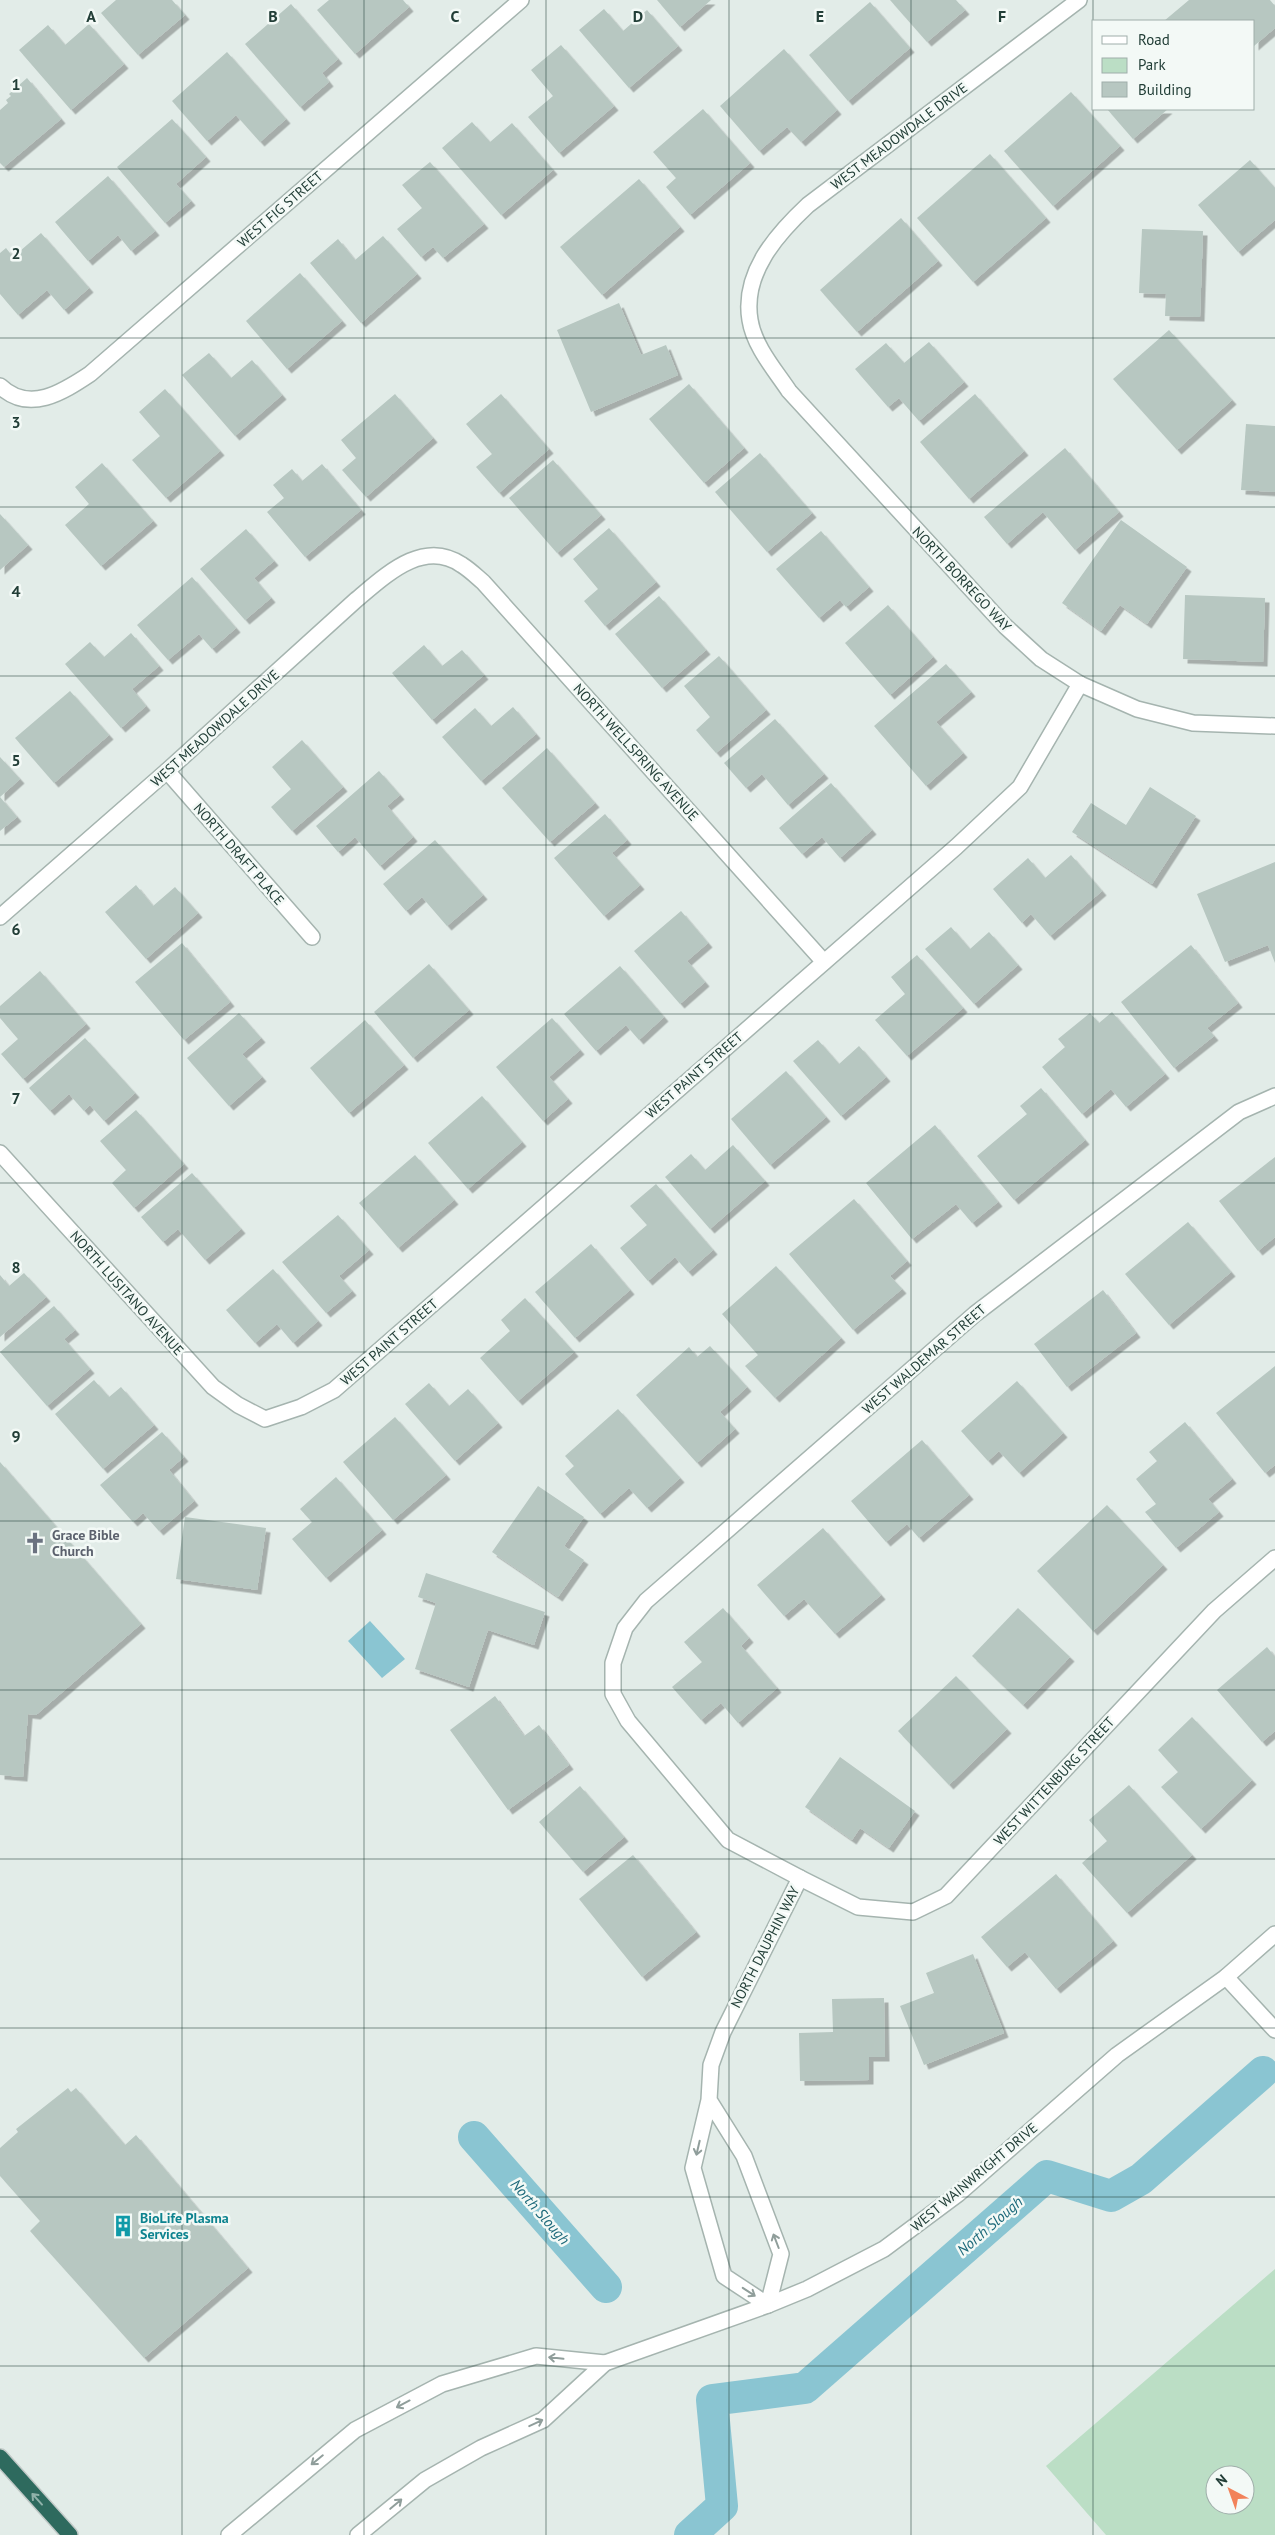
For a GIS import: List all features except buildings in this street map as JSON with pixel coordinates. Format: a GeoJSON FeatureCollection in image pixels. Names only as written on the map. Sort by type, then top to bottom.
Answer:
{"type":"FeatureCollection","features":[{"type":"Feature","properties":{"kind":"highway"},"geometry":{"type":"LineString","coordinates":[[0,2456],[70,2535]]}},
{"type":"Feature","properties":{"kind":"street","name":"WEST FIG STREET"},"geometry":{"type":"LineString","coordinates":[[0,386],[6,392],[29,401],[62,393],[90,374],[521,0]]}},
{"type":"Feature","properties":{"kind":"street","name":"WEST MEADOWDALE DRIVE"},"geometry":{"type":"LineString","coordinates":[[750,296],[759,264],[783,229],[808,205],[1079,0]]}},
{"type":"Feature","properties":{"kind":"street","name":"NORTH BORREGO WAY"},"geometry":{"type":"LineString","coordinates":[[750,296],[750,321],[760,347],[789,391],[1005,626],[1040,658],[1080,684],[1137,709],[1193,723],[1275,726]]}},
{"type":"Feature","properties":{"kind":"street","name":"WEST MEADOWDALE DRIVE"},"geometry":{"type":"LineString","coordinates":[[0,917],[386,575],[417,557],[438,555]]}},
{"type":"Feature","properties":{"kind":"street","name":"NORTH WELLSPRING AVENUE"},"geometry":{"type":"LineString","coordinates":[[438,555],[461,564],[483,582],[824,962]]}},
{"type":"Feature","properties":{"kind":"street","name":"WEST PAINT STREET"},"geometry":{"type":"LineString","coordinates":[[265,1419],[301,1407],[334,1390],[824,962],[1020,788],[1080,684]]}},
{"type":"Feature","properties":{"kind":"street","name":"NORTH DRAFT PLACE"},"geometry":{"type":"LineString","coordinates":[[167,771],[312,937]]}},
{"type":"Feature","properties":{"kind":"street","name":"WEST WALDEMAR STREET"},"geometry":{"type":"LineString","coordinates":[[613,1663],[624,1628],[646,1601],[974,1314],[1239,1112],[1275,1096]]}},
{"type":"Feature","properties":{"kind":"street","name":"NORTH LUSITANO AVENUE"},"geometry":{"type":"LineString","coordinates":[[0,1152],[213,1387],[238,1406],[265,1419]]}},
{"type":"Feature","properties":{"kind":"street","name":"WEST WITTENBURG STREET"},"geometry":{"type":"LineString","coordinates":[[800,1878],[858,1907],[913,1912],[946,1896],[1214,1611],[1275,1558]]}},
{"type":"Feature","properties":{"kind":"street","name":"NORTH DAUPHIN WAY"},"geometry":{"type":"LineString","coordinates":[[613,1663],[614,1694],[628,1721],[728,1840],[800,1878],[723,2032],[711,2065],[709,2100],[693,2168],[724,2276],[768,2305]]}},
{"type":"Feature","properties":{"kind":"street","name":"WEST WAINWRIGHT DRIVE"},"geometry":{"type":"LineString","coordinates":[[358,2535],[425,2480],[481,2448],[543,2420],[605,2363],[768,2305],[807,2289],[884,2249],[930,2217],[1117,2056],[1226,1977],[1275,1934]]}},
{"type":"Feature","properties":{"kind":"street"},"geometry":{"type":"LineString","coordinates":[[1226,1977],[1275,2030]]}},
{"type":"Feature","properties":{"kind":"street"},"geometry":{"type":"LineString","coordinates":[[709,2100],[744,2156],[781,2254],[768,2305]]}},
{"type":"Feature","properties":{"kind":"street","name":"WEST WAINWRIGHT DRIVE"},"geometry":{"type":"LineString","coordinates":[[229,2535],[354,2430],[442,2384],[536,2356],[605,2363]]}},
{"type":"Feature","properties":{"kind":"green space"},"geometry":{"type":"Polygon","coordinates":[[[1275,2269],[1275,2535],[1106,2535],[1046,2466],[1275,2269]]]}},
{"type":"Feature","properties":{"kind":"water"},"geometry":{"type":"Polygon","coordinates":[[[370,1621],[405,1659],[382,1678],[348,1641],[370,1621]]]}},
{"type":"Feature","properties":{"kind":"waterway","name":"North Slough"},"geometry":{"type":"LineString","coordinates":[[690,2535],[722,2506],[712,2400],[805,2388],[1047,2176],[1111,2196],[1141,2179],[1263,2072]]}},
{"type":"Feature","properties":{"kind":"waterway","name":"North Slough"},"geometry":{"type":"LineString","coordinates":[[474,2137],[606,2287]]}},
{"type":"Feature","properties":{"kind":"place","name":"Grace Bible Church"},"geometry":{"type":"Point","coordinates":[35,1543]}},
{"type":"Feature","properties":{"kind":"place","name":"BioLife Plasma Services"},"geometry":{"type":"Point","coordinates":[123,2226]}}]}
